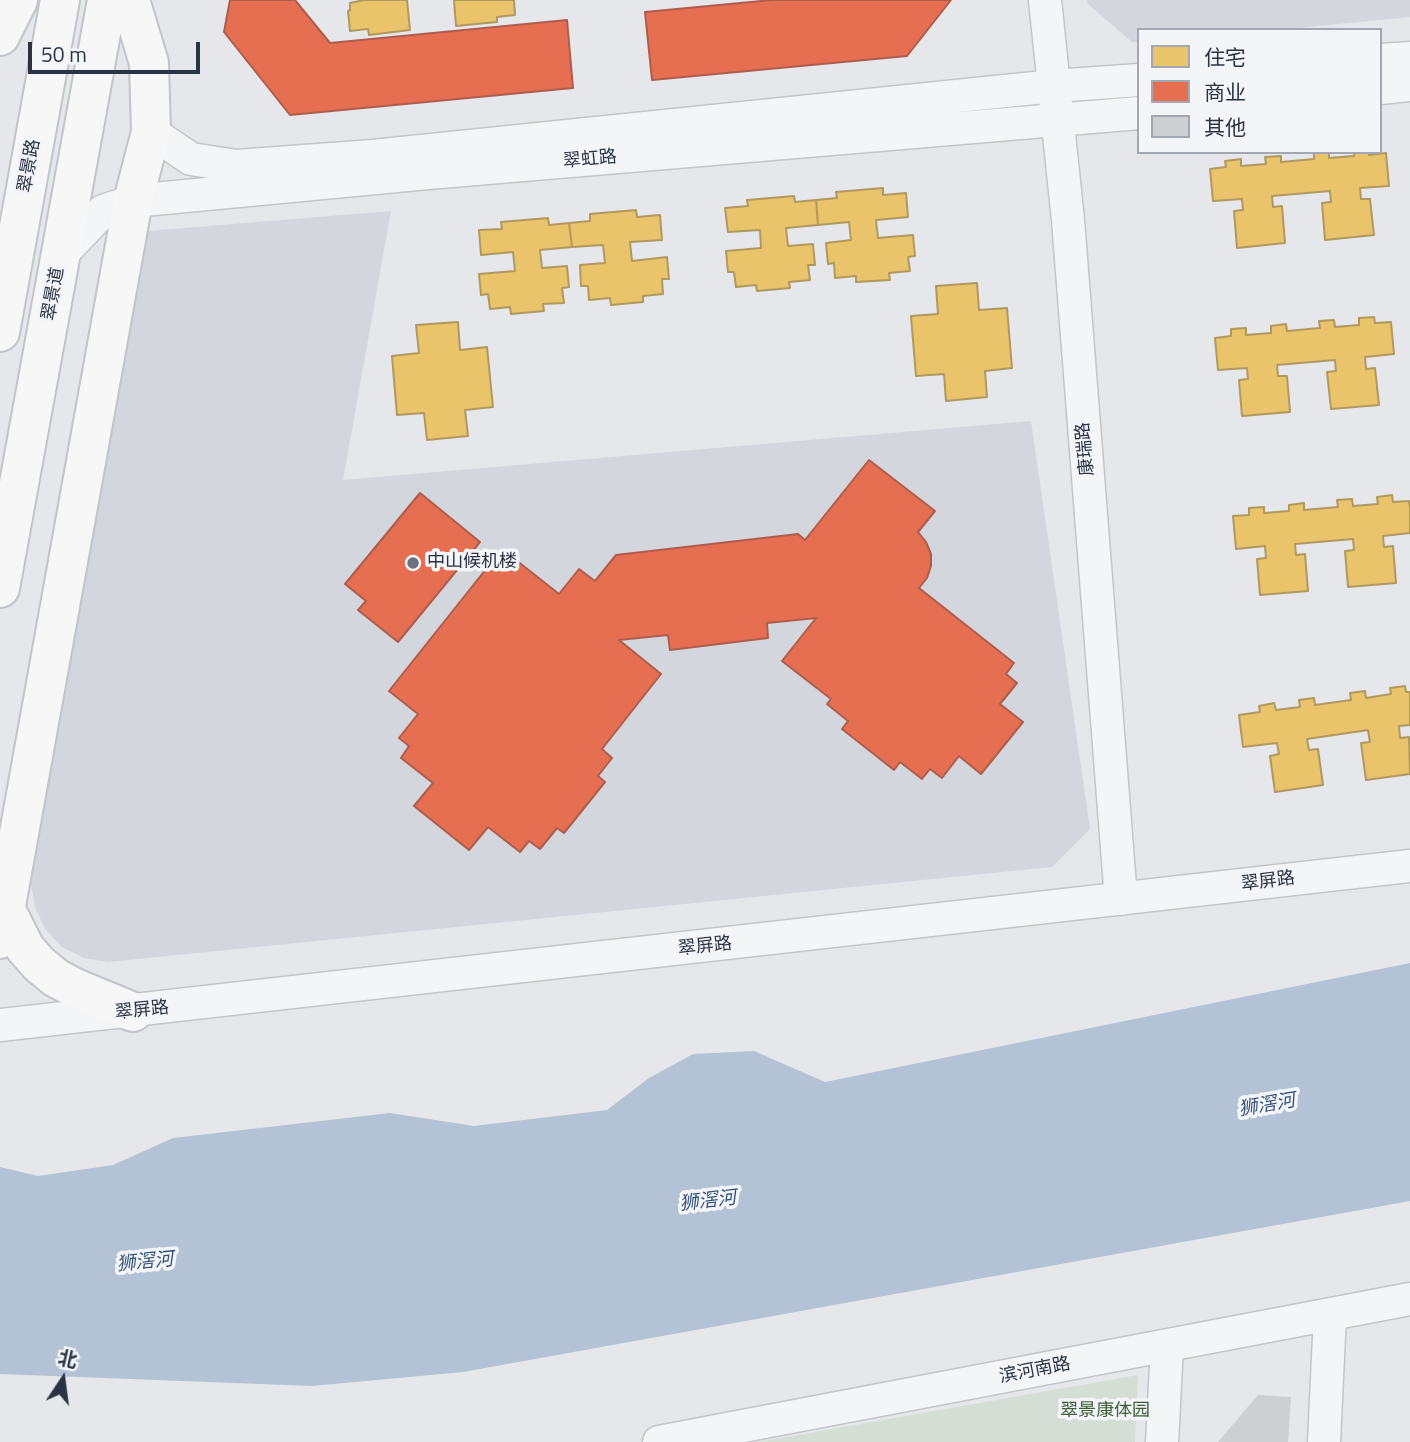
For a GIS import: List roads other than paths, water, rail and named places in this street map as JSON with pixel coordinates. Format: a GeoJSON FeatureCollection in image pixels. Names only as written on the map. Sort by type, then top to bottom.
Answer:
{"type":"FeatureCollection","features":[{"type":"Feature","properties":{"kind":"main road"},"geometry":{"type":"LineString","coordinates":[[0,36],[18,0]]}},
{"type":"Feature","properties":{"kind":"main road","name":"翠景路"},"geometry":{"type":"LineString","coordinates":[[0,332],[60,0]]}},
{"type":"Feature","properties":{"kind":"main road","name":"翠景道"},"geometry":{"type":"LineString","coordinates":[[0,588],[107,0]]}},
{"type":"Feature","properties":{"kind":"main road"},"geometry":{"type":"LineString","coordinates":[[130,0],[149,63],[151,132],[133,201],[3,924],[39,964],[56,978],[133,1012]]}},
{"type":"Feature","properties":{"kind":"street","name":"康瑞路"},"geometry":{"type":"LineString","coordinates":[[1045,0],[1070,248],[1121,900]]}},
{"type":"Feature","properties":{"kind":"street"},"geometry":{"type":"LineString","coordinates":[[1382,61],[1410,58]]}},
{"type":"Feature","properties":{"kind":"street","name":"翠虹路"},"geometry":{"type":"LineString","coordinates":[[151,132],[191,159],[236,166],[373,156],[1054,86],[1137,80]]}},
{"type":"Feature","properties":{"kind":"street"},"geometry":{"type":"LineString","coordinates":[[1382,88],[1410,85]]}},
{"type":"Feature","properties":{"kind":"street","name":"翠虹路"},"geometry":{"type":"LineString","coordinates":[[62,254],[103,211],[133,201],[428,173],[1137,113]]}},
{"type":"Feature","properties":{"kind":"street","name":"翠屏路"},"geometry":{"type":"LineString","coordinates":[[0,1026],[1410,866]]}},
{"type":"Feature","properties":{"kind":"street","name":"滨河南路"},"geometry":{"type":"LineString","coordinates":[[659,1442],[1410,1299]]}},
{"type":"Feature","properties":{"kind":"street"},"geometry":{"type":"LineString","coordinates":[[1324,1442],[1331,1315]]}},
{"type":"Feature","properties":{"kind":"street"},"geometry":{"type":"LineString","coordinates":[[1161,1442],[1167,1347]]}},
{"type":"Feature","properties":{"kind":"water","name":"狮滘河"},"geometry":{"type":"Polygon","coordinates":[[[1410,963],[1410,1201],[463,1372],[312,1386],[0,1374],[0,1167],[38,1176],[113,1165],[173,1138],[390,1113],[474,1126],[607,1110],[649,1078],[693,1054],[754,1051],[825,1082],[1410,963]]]}},
{"type":"Feature","properties":{"kind":"place","name":"中山候机楼"},"geometry":{"type":"Point","coordinates":[413,563]}},
{"type":"Feature","properties":{"kind":"park label","name":"翠景康体园"},"geometry":{"type":"Point","coordinates":[1105,1412]}}]}
